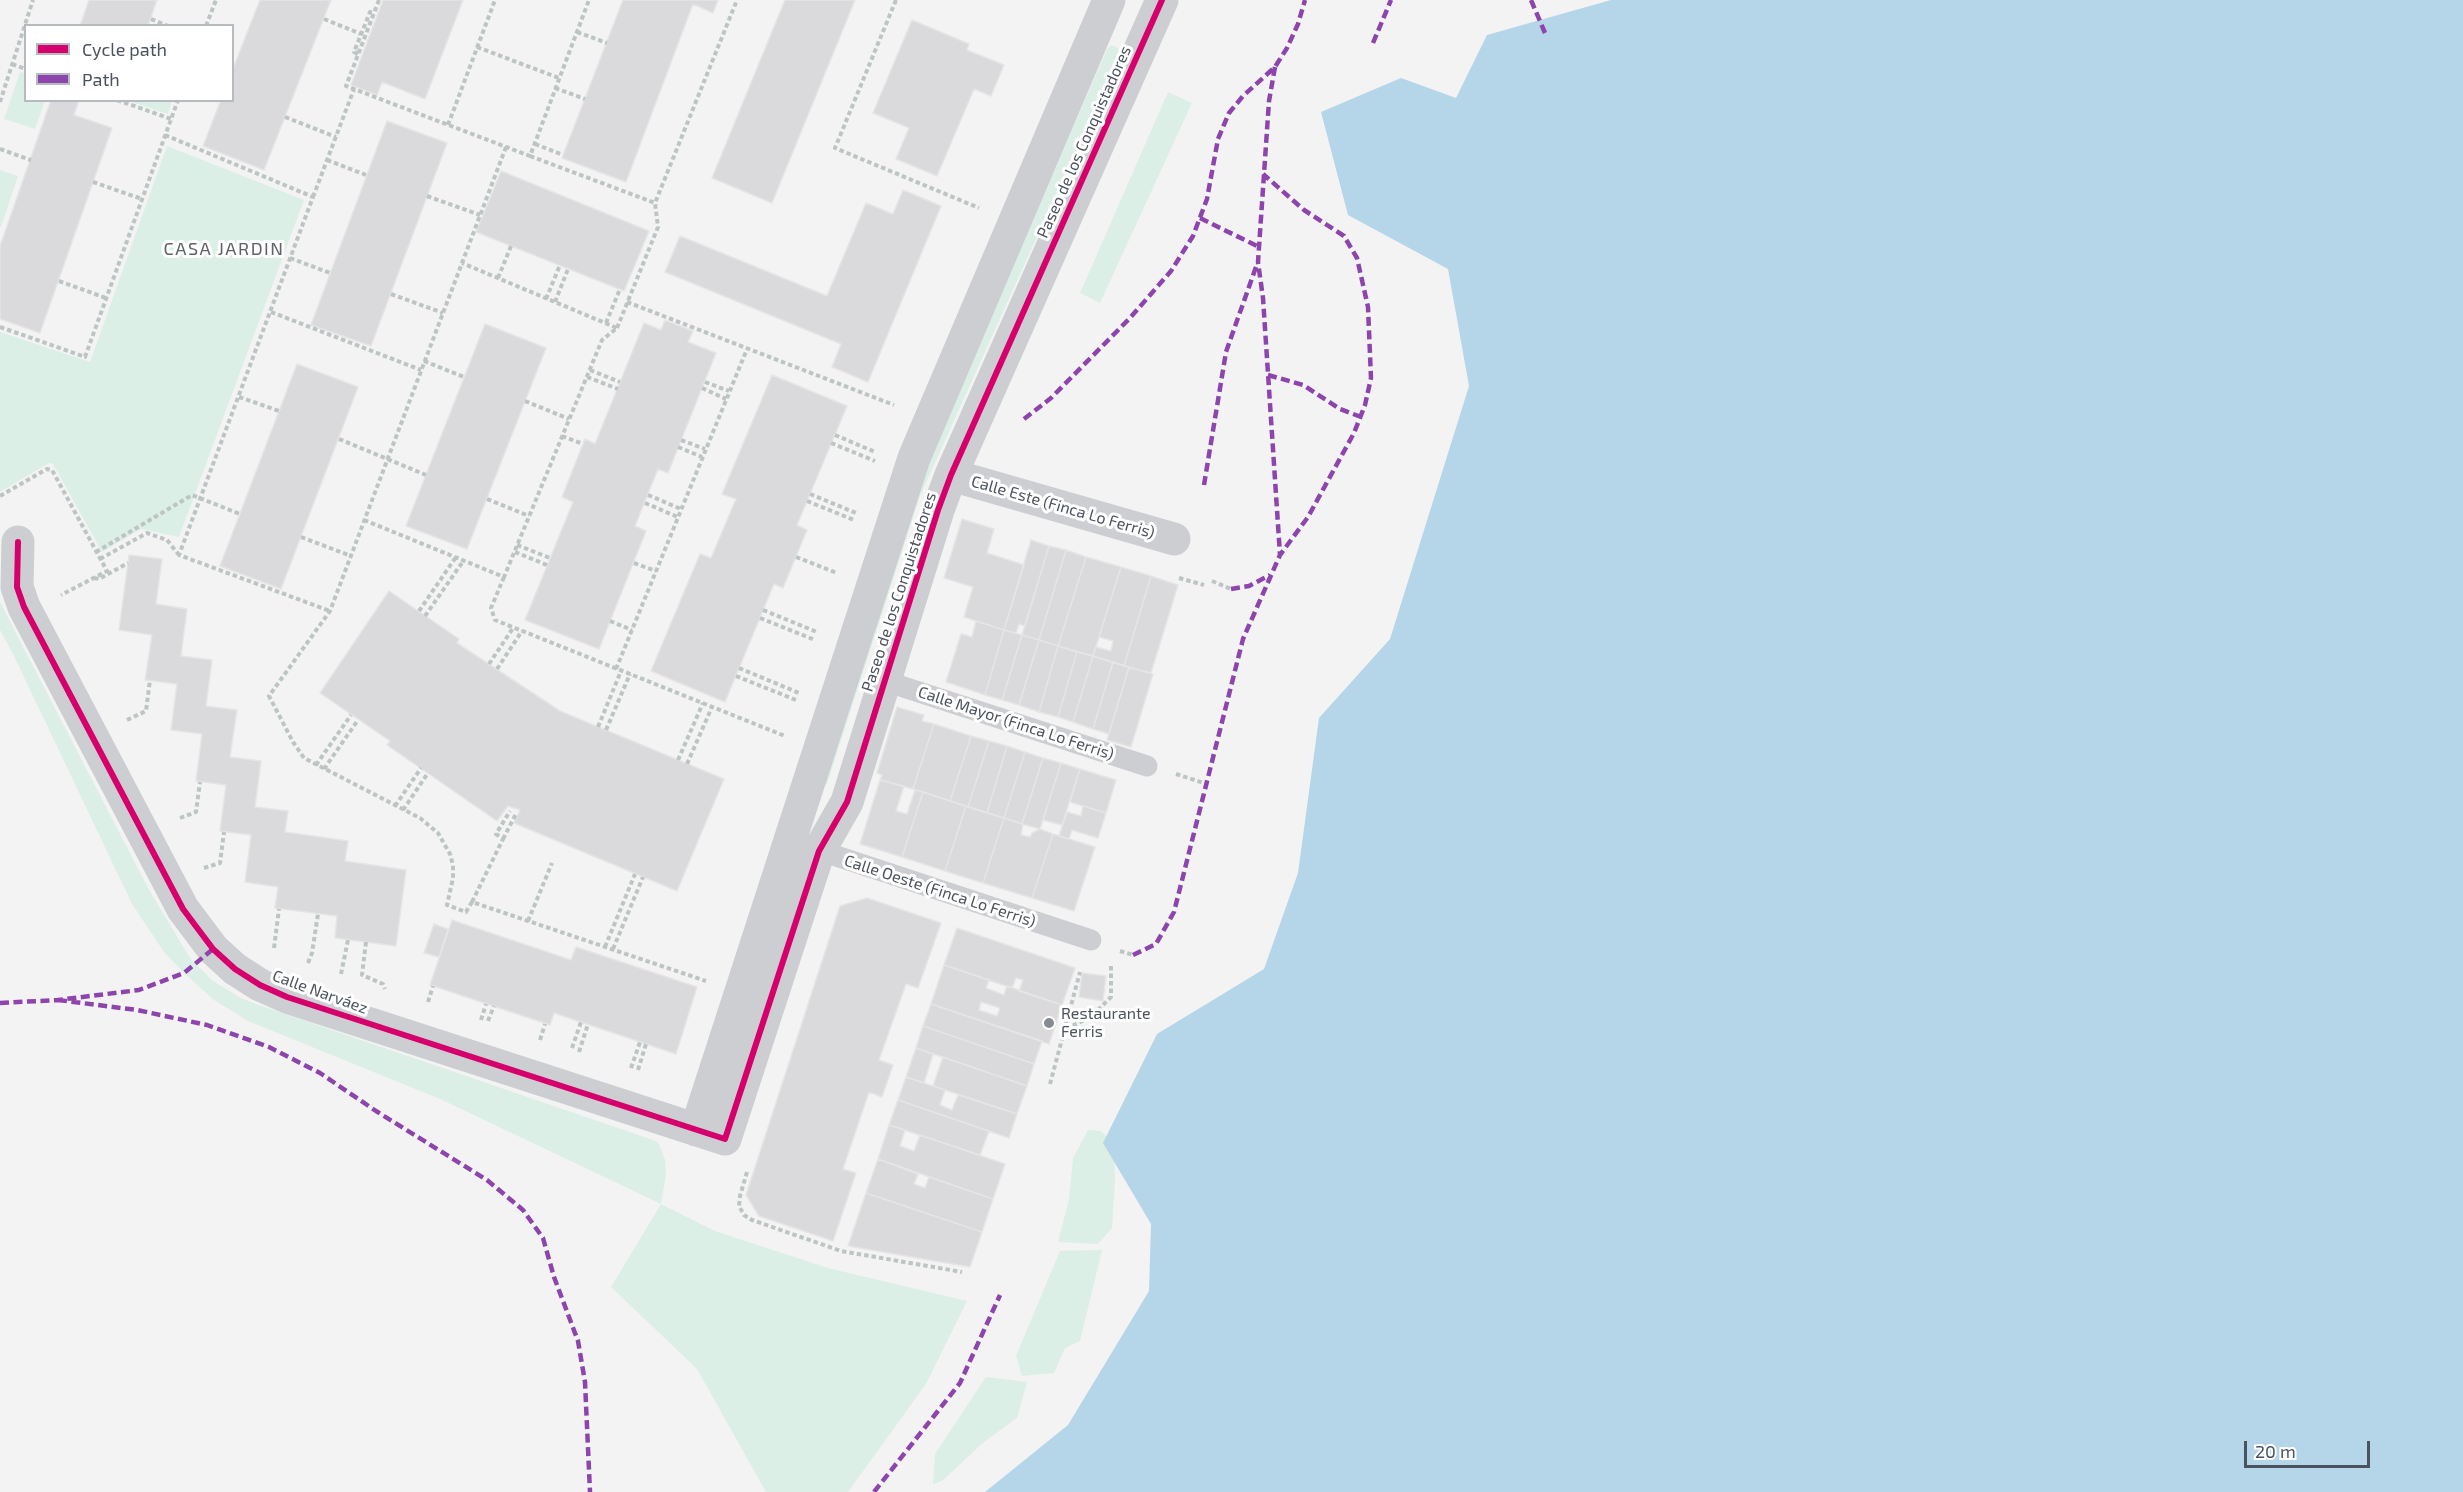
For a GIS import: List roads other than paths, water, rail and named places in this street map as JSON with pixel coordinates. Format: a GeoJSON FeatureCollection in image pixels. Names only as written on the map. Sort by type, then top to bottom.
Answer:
{"type":"FeatureCollection","features":[{"type":"Feature","properties":{"kind":"street"},"geometry":{"type":"LineString","coordinates":[[1105,1],[1157,11]]}},
{"type":"Feature","properties":{"kind":"street","name":"Paseo de los Conquistadores"},"geometry":{"type":"LineString","coordinates":[[711,1135],[804,846],[914,458],[1105,1]]}},
{"type":"Feature","properties":{"kind":"street","name":"Paseo de los Conquistadores"},"geometry":{"type":"LineString","coordinates":[[804,846],[847,802],[951,475],[1157,11]]}},
{"type":"Feature","properties":{"kind":"street","name":"Calle Este (Finca Lo Ferris)"},"geometry":{"type":"LineString","coordinates":[[951,475],[1174,539]]}},
{"type":"Feature","properties":{"kind":"street","name":"Calle Narváez"},"geometry":{"type":"LineString","coordinates":[[18,542],[17,587],[24,607],[183,909],[213,949],[235,969],[260,985],[287,997],[711,1135]]}},
{"type":"Feature","properties":{"kind":"lane","name":"Calle Mayor (Finca Lo Ferris)"},"geometry":{"type":"LineString","coordinates":[[885,681],[1147,766]]}},
{"type":"Feature","properties":{"kind":"lane","name":"Calle Oeste (Finca Lo Ferris)"},"geometry":{"type":"LineString","coordinates":[[804,846],[1091,940]]}},
{"type":"Feature","properties":{"kind":"water"},"geometry":{"type":"Polygon","coordinates":[[[1611,0],[2463,0],[2463,1492],[985,1492],[1068,1425],[1149,1291],[1151,1224],[1103,1143],[1157,1034],[1264,969],[1298,873],[1319,718],[1390,639],[1469,386],[1448,269],[1348,215],[1321,112],[1401,78],[1456,98],[1487,35],[1611,0]]]}},
{"type":"Feature","properties":{"kind":"place","name":"Restaurante Ferris"},"geometry":{"type":"Point","coordinates":[1049,1023]}},
{"type":"Feature","properties":{"kind":"district","name":"CASA JARDIN"},"geometry":{"type":"Point","coordinates":[224,249]}}]}
